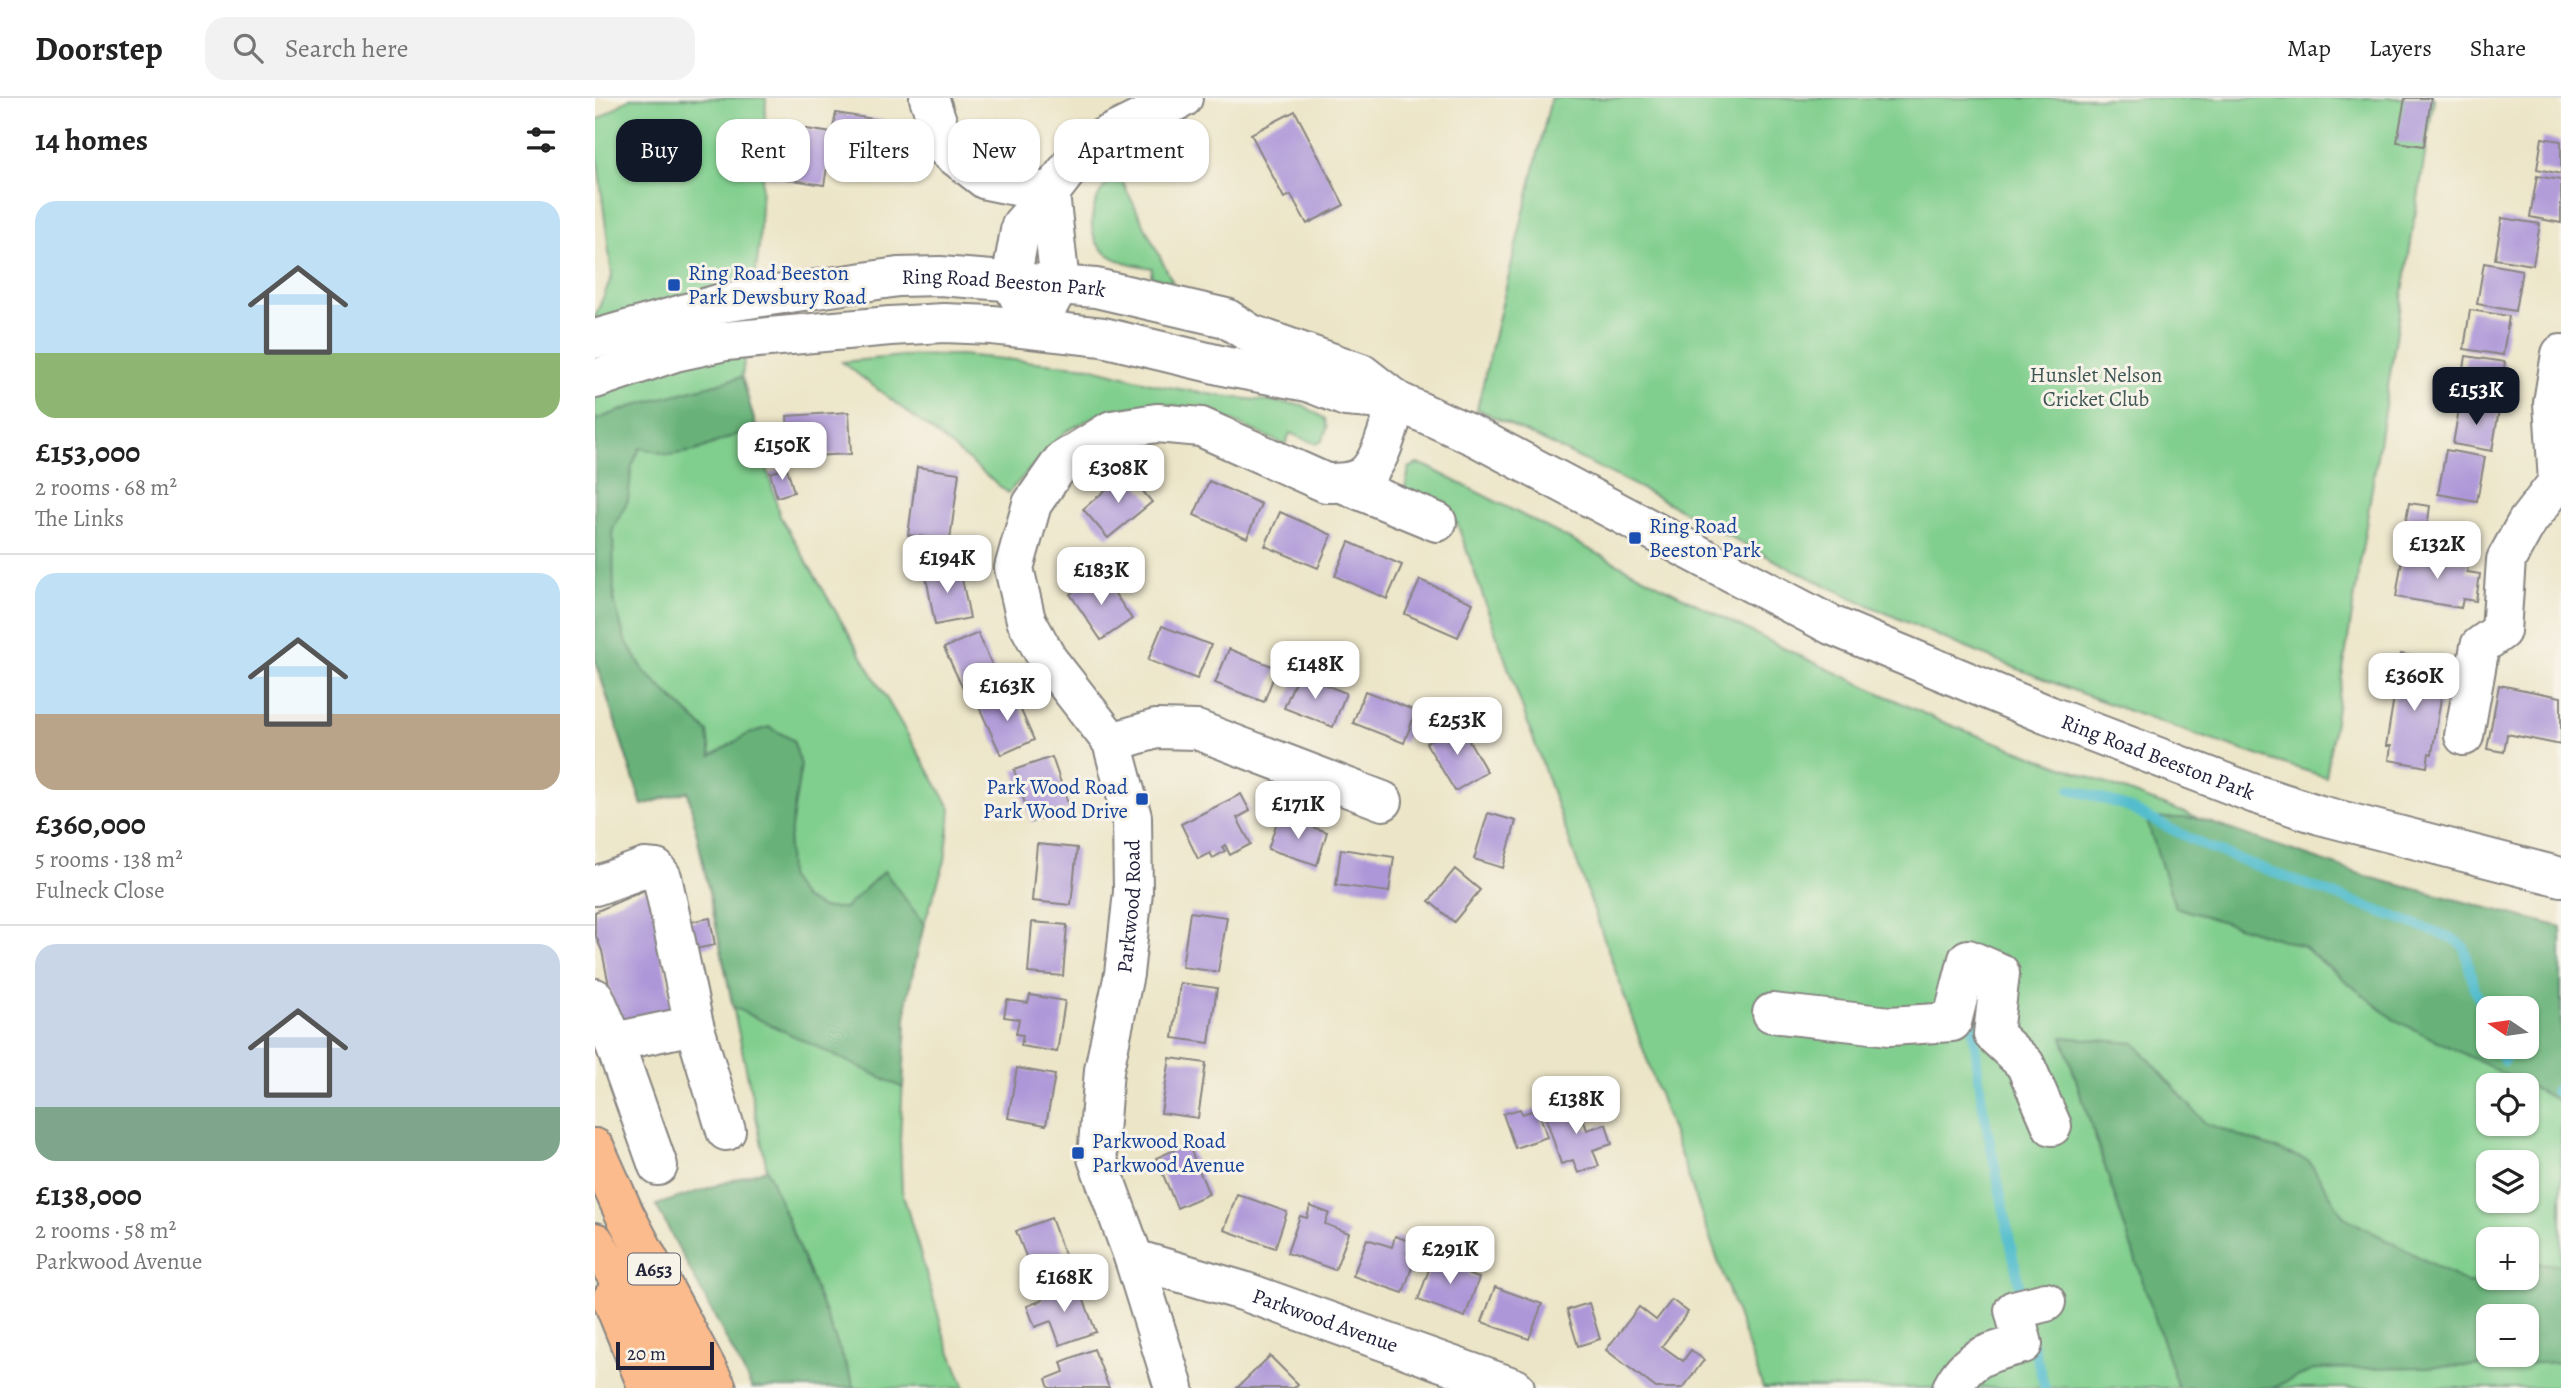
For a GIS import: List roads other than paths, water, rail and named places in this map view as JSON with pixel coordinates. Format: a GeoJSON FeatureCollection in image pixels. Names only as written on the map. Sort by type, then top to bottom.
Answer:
{"type":"FeatureCollection","features":[{"type":"Feature","properties":{"kind":"main road","name":"A653"},"geometry":{"type":"LineString","coordinates":[[595,1148],[625,1215],[717,1388]]}},
{"type":"Feature","properties":{"kind":"main road"},"geometry":{"type":"LineString","coordinates":[[595,1242],[667,1353],[686,1388]]}},
{"type":"Feature","properties":{"kind":"main road"},"geometry":{"type":"LineString","coordinates":[[595,1258],[648,1388]]}},
{"type":"Feature","properties":{"kind":"street"},"geometry":{"type":"LineString","coordinates":[[929,98],[947,150],[986,180],[1051,193]]}},
{"type":"Feature","properties":{"kind":"street"},"geometry":{"type":"LineString","coordinates":[[1035,329],[1011,281],[1021,225],[1051,193],[1086,146],[1183,98]]}},
{"type":"Feature","properties":{"kind":"street"},"geometry":{"type":"LineString","coordinates":[[1035,329],[1060,284],[1051,193]]}},
{"type":"Feature","properties":{"kind":"street","name":"Ring Road Beeston Park"},"geometry":{"type":"LineString","coordinates":[[595,339],[722,303],[898,276],[940,276],[1096,288],[1226,318],[1251,334],[1361,373],[1397,401],[1476,437],[1831,625],[2048,715],[2255,794],[2320,815],[2561,877]]}},
{"type":"Feature","properties":{"kind":"street","name":"Ring Road Beeston Park"},"geometry":{"type":"LineString","coordinates":[[595,379],[675,352],[726,341],[832,330],[944,324],[1035,329],[1103,337],[1228,367],[1308,382],[1346,397],[1397,401]]}},
{"type":"Feature","properties":{"kind":"street"},"geometry":{"type":"LineString","coordinates":[[2464,736],[2503,639],[2506,560],[2527,522],[2559,483],[2553,403],[2561,354]]}},
{"type":"Feature","properties":{"kind":"street"},"geometry":{"type":"LineString","coordinates":[[1342,483],[1364,475],[1381,452],[1397,401]]}},
{"type":"Feature","properties":{"kind":"street","name":"Parkwood Road"},"geometry":{"type":"LineString","coordinates":[[1174,1388],[1134,1259],[1097,1158],[1104,1070],[1124,974],[1133,892],[1132,817],[1112,741],[1048,660],[1026,620],[1014,568],[1032,504],[1062,461],[1112,430],[1157,423],[1201,427],[1326,483],[1342,483],[1437,522]]}},
{"type":"Feature","properties":{"kind":"street"},"geometry":{"type":"LineString","coordinates":[[1112,741],[1156,729],[1196,730],[1383,801]]}},
{"type":"Feature","properties":{"kind":"street"},"geometry":{"type":"LineString","coordinates":[[595,887],[645,869],[656,869],[662,877],[694,1025],[726,1131]]}},
{"type":"Feature","properties":{"kind":"street"},"geometry":{"type":"LineString","coordinates":[[1772,1013],[1891,1026],[1952,1023],[1968,959],[2000,973],[1993,1034],[2025,1064],[2052,1126]]}},
{"type":"Feature","properties":{"kind":"street"},"geometry":{"type":"LineString","coordinates":[[595,998],[614,1042],[658,1166]]}},
{"type":"Feature","properties":{"kind":"street"},"geometry":{"type":"LineString","coordinates":[[614,1042],[694,1025]]}},
{"type":"Feature","properties":{"kind":"street","name":"Parkwood Avenue"},"geometry":{"type":"LineString","coordinates":[[1134,1259],[1243,1291],[1515,1388]]}},
{"type":"Feature","properties":{"kind":"street"},"geometry":{"type":"LineString","coordinates":[[1952,1388],[1957,1377],[1982,1354],[2023,1344],[2030,1306]]}},
{"type":"Feature","properties":{"kind":"waterway"},"geometry":{"type":"LineString","coordinates":[[2070,789],[2125,806],[2205,846],[2452,938],[2464,947],[2478,996]]}},
{"type":"Feature","properties":{"kind":"waterway"},"geometry":{"type":"LineString","coordinates":[[1971,1012],[1982,1102],[2022,1300]]}},
{"type":"Feature","properties":{"kind":"waterway"},"geometry":{"type":"LineString","coordinates":[[2555,1091],[2561,1091]]}},
{"type":"Feature","properties":{"kind":"waterway"},"geometry":{"type":"LineString","coordinates":[[2033,1345],[2045,1388]]}},
{"type":"Feature","properties":{"kind":"place","name":"Ring Road Beeston Park Dewsbury Road"},"geometry":{"type":"Point","coordinates":[674,285]}},
{"type":"Feature","properties":{"kind":"place","name":"Ring Road Beeston Park"},"geometry":{"type":"Point","coordinates":[1635,538]}},
{"type":"Feature","properties":{"kind":"place","name":"Park Wood Road Park Wood Drive"},"geometry":{"type":"Point","coordinates":[1142,799]}},
{"type":"Feature","properties":{"kind":"place","name":"Parkwood Road Parkwood Avenue"},"geometry":{"type":"Point","coordinates":[1078,1153]}},
{"type":"Feature","properties":{"kind":"park label","name":"Hunslet Nelson Cricket Club"},"geometry":{"type":"Point","coordinates":[2096,387]}}]}
